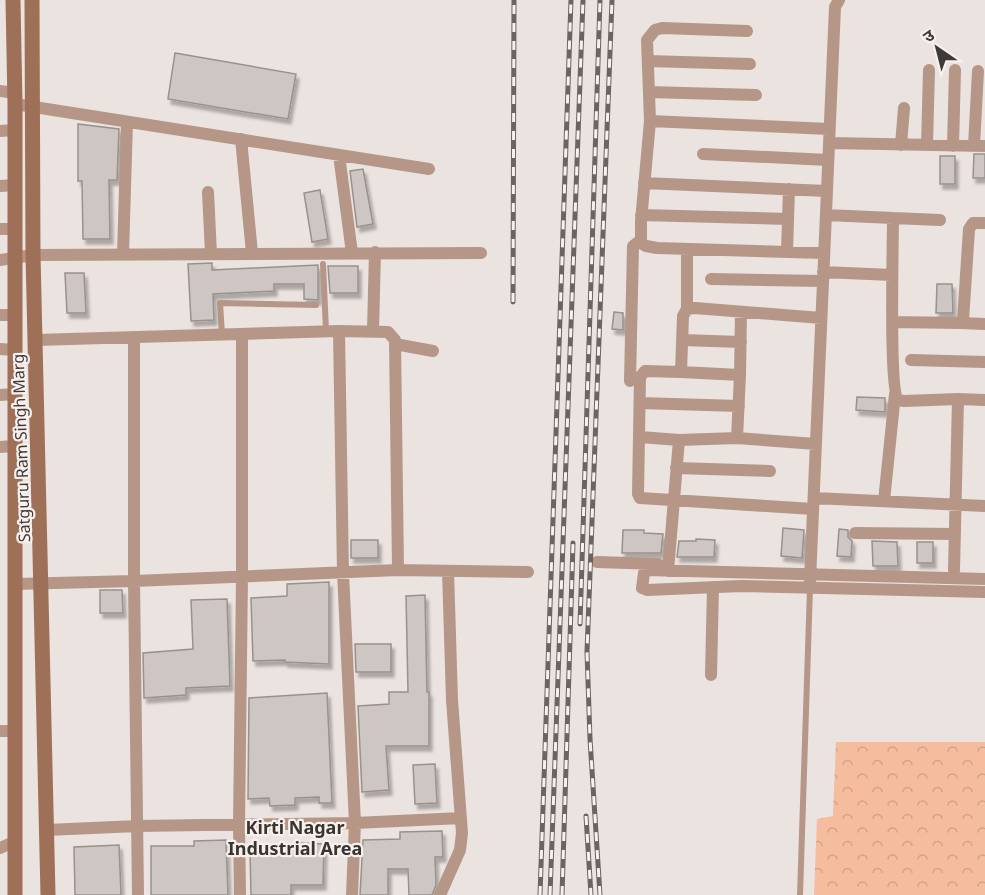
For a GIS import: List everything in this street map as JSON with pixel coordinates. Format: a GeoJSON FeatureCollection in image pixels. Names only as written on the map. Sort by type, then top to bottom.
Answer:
{"type":"FeatureCollection","features":[{"type":"Feature","properties":{"kind":"main road","name":"Satguru Ram Singh Marg"},"geometry":{"type":"LineString","coordinates":[[13,0],[7,131],[7,447],[14,584],[7,731],[7,845],[15,895]]}},
{"type":"Feature","properties":{"kind":"main road","name":"Satguru Ram Singh Marg"},"geometry":{"type":"LineString","coordinates":[[32,0],[33,255],[48,895]]}},
{"type":"Feature","properties":{"kind":"street"},"geometry":{"type":"LineString","coordinates":[[810,588],[835,7],[839,0]]}},
{"type":"Feature","properties":{"kind":"street"},"geometry":{"type":"LineString","coordinates":[[747,31],[662,28],[655,30],[647,40],[650,121],[641,215],[641,240],[646,246],[657,248],[824,253]]}},
{"type":"Feature","properties":{"kind":"street"},"geometry":{"type":"LineString","coordinates":[[648,62],[750,64]]}},
{"type":"Feature","properties":{"kind":"street"},"geometry":{"type":"LineString","coordinates":[[927,145],[929,70]]}},
{"type":"Feature","properties":{"kind":"street"},"geometry":{"type":"LineString","coordinates":[[953,146],[955,70]]}},
{"type":"Feature","properties":{"kind":"street"},"geometry":{"type":"LineString","coordinates":[[829,143],[979,146],[978,71]]}},
{"type":"Feature","properties":{"kind":"street"},"geometry":{"type":"LineString","coordinates":[[649,92],[756,95]]}},
{"type":"Feature","properties":{"kind":"street"},"geometry":{"type":"LineString","coordinates":[[10,96],[34,107],[429,169]]}},
{"type":"Feature","properties":{"kind":"street"},"geometry":{"type":"LineString","coordinates":[[901,144],[904,108]]}},
{"type":"Feature","properties":{"kind":"street"},"geometry":{"type":"LineString","coordinates":[[650,121],[830,129]]}},
{"type":"Feature","properties":{"kind":"street"},"geometry":{"type":"LineString","coordinates":[[123,254],[128,122]]}},
{"type":"Feature","properties":{"kind":"street"},"geometry":{"type":"LineString","coordinates":[[241,139],[252,254]]}},
{"type":"Feature","properties":{"kind":"street"},"geometry":{"type":"LineString","coordinates":[[703,154],[828,160]]}},
{"type":"Feature","properties":{"kind":"street"},"geometry":{"type":"LineString","coordinates":[[339,155],[352,253]]}},
{"type":"Feature","properties":{"kind":"street"},"geometry":{"type":"LineString","coordinates":[[644,183],[827,191]]}},
{"type":"Feature","properties":{"kind":"street"},"geometry":{"type":"LineString","coordinates":[[787,252],[789,189]]}},
{"type":"Feature","properties":{"kind":"street"},"geometry":{"type":"LineString","coordinates":[[208,192],[211,254]]}},
{"type":"Feature","properties":{"kind":"street"},"geometry":{"type":"LineString","coordinates":[[641,215],[788,219]]}},
{"type":"Feature","properties":{"kind":"street"},"geometry":{"type":"LineString","coordinates":[[826,215],[940,220]]}},
{"type":"Feature","properties":{"kind":"street"},"geometry":{"type":"LineString","coordinates":[[884,501],[895,394],[893,218]]}},
{"type":"Feature","properties":{"kind":"street"},"geometry":{"type":"LineString","coordinates":[[960,322],[964,319],[969,229],[973,223],[985,223]]}},
{"type":"Feature","properties":{"kind":"street"},"geometry":{"type":"LineString","coordinates":[[630,381],[633,246],[641,240]]}},
{"type":"Feature","properties":{"kind":"street"},"geometry":{"type":"LineString","coordinates":[[681,372],[683,316],[687,309],[687,249]]}},
{"type":"Feature","properties":{"kind":"street"},"geometry":{"type":"LineString","coordinates":[[373,331],[375,252]]}},
{"type":"Feature","properties":{"kind":"street"},"geometry":{"type":"LineString","coordinates":[[7,259],[33,255],[481,253]]}},
{"type":"Feature","properties":{"kind":"street"},"geometry":{"type":"LineString","coordinates":[[711,279],[892,275]]}},
{"type":"Feature","properties":{"kind":"street"},"geometry":{"type":"LineString","coordinates":[[687,309],[821,318]]}},
{"type":"Feature","properties":{"kind":"street"},"geometry":{"type":"LineString","coordinates":[[737,438],[741,312]]}},
{"type":"Feature","properties":{"kind":"street"},"geometry":{"type":"LineString","coordinates":[[893,322],[985,324]]}},
{"type":"Feature","properties":{"kind":"street"},"geometry":{"type":"LineString","coordinates":[[339,331],[343,573],[355,823],[352,895]]}},
{"type":"Feature","properties":{"kind":"street"},"geometry":{"type":"LineString","coordinates":[[36,340],[339,331],[391,333],[395,344],[398,570]]}},
{"type":"Feature","properties":{"kind":"street"},"geometry":{"type":"LineString","coordinates":[[240,895],[238,826],[242,577],[242,334]]}},
{"type":"Feature","properties":{"kind":"street"},"geometry":{"type":"LineString","coordinates":[[134,338],[138,895]]}},
{"type":"Feature","properties":{"kind":"street"},"geometry":{"type":"LineString","coordinates":[[682,340],[741,342]]}},
{"type":"Feature","properties":{"kind":"street"},"geometry":{"type":"LineString","coordinates":[[395,344],[433,351]]}},
{"type":"Feature","properties":{"kind":"street"},"geometry":{"type":"LineString","coordinates":[[911,360],[985,362]]}},
{"type":"Feature","properties":{"kind":"street"},"geometry":{"type":"LineString","coordinates":[[740,375],[653,371],[642,374],[638,496],[646,499],[674,501],[813,504],[884,501],[985,506]]}},
{"type":"Feature","properties":{"kind":"street"},"geometry":{"type":"LineString","coordinates":[[895,394],[898,400],[904,401],[985,400]]}},
{"type":"Feature","properties":{"kind":"street"},"geometry":{"type":"LineString","coordinates":[[954,570],[958,399]]}},
{"type":"Feature","properties":{"kind":"street"},"geometry":{"type":"LineString","coordinates":[[640,403],[738,406]]}},
{"type":"Feature","properties":{"kind":"street"},"geometry":{"type":"LineString","coordinates":[[640,437],[679,440],[737,438],[816,444]]}},
{"type":"Feature","properties":{"kind":"street"},"geometry":{"type":"LineString","coordinates":[[668,567],[679,440]]}},
{"type":"Feature","properties":{"kind":"street"},"geometry":{"type":"LineString","coordinates":[[676,468],[770,471]]}},
{"type":"Feature","properties":{"kind":"street"},"geometry":{"type":"LineString","coordinates":[[855,533],[955,534]]}},
{"type":"Feature","properties":{"kind":"street"},"geometry":{"type":"LineString","coordinates":[[597,562],[810,574],[985,579]]}},
{"type":"Feature","properties":{"kind":"street"},"geometry":{"type":"LineString","coordinates":[[668,567],[645,571],[642,588],[647,590],[713,587],[810,588],[985,592]]}},
{"type":"Feature","properties":{"kind":"street"},"geometry":{"type":"LineString","coordinates":[[14,584],[398,570],[528,572]]}},
{"type":"Feature","properties":{"kind":"street"},"geometry":{"type":"LineString","coordinates":[[440,895],[459,850],[462,833],[452,700],[448,572]]}},
{"type":"Feature","properties":{"kind":"street"},"geometry":{"type":"LineString","coordinates":[[711,675],[713,587]]}},
{"type":"Feature","properties":{"kind":"street"},"geometry":{"type":"LineString","coordinates":[[47,830],[137,826],[355,823],[461,818]]}},
{"type":"Feature","properties":{"kind":"lane"},"geometry":{"type":"LineString","coordinates":[[323,264],[326,332]]}},
{"type":"Feature","properties":{"kind":"lane"},"geometry":{"type":"LineString","coordinates":[[222,335],[220,303],[316,305]]}},
{"type":"Feature","properties":{"kind":"lane"},"geometry":{"type":"LineString","coordinates":[[800,895],[810,588]]}},
{"type":"Feature","properties":{"kind":"green space"},"geometry":{"type":"Polygon","coordinates":[[[836,742],[985,742],[985,895],[814,895],[817,819],[833,816],[836,742]]]}},
{"type":"Feature","properties":{"kind":"building"},"geometry":{"type":"Polygon","coordinates":[[[175,53],[296,74],[288,119],[168,99],[175,53]]]}},
{"type":"Feature","properties":{"kind":"building"},"geometry":{"type":"Polygon","coordinates":[[[78,124],[119,129],[117,180],[109,180],[110,239],[83,239],[82,181],[78,181],[78,124]]]}},
{"type":"Feature","properties":{"kind":"building"},"geometry":{"type":"Polygon","coordinates":[[[974,154],[985,154],[985,178],[973,178],[974,154]]]}},
{"type":"Feature","properties":{"kind":"building"},"geometry":{"type":"Polygon","coordinates":[[[940,156],[955,156],[955,184],[940,184],[940,156]]]}},
{"type":"Feature","properties":{"kind":"building"},"geometry":{"type":"Polygon","coordinates":[[[363,169],[373,224],[357,227],[350,171],[363,169]]]}},
{"type":"Feature","properties":{"kind":"building"},"geometry":{"type":"Polygon","coordinates":[[[320,190],[328,239],[312,242],[304,193],[320,190]]]}},
{"type":"Feature","properties":{"kind":"building"},"geometry":{"type":"Polygon","coordinates":[[[212,263],[212,270],[318,265],[318,300],[304,299],[304,284],[274,284],[274,291],[213,294],[214,320],[191,321],[188,264],[212,263]]]}},
{"type":"Feature","properties":{"kind":"building"},"geometry":{"type":"Polygon","coordinates":[[[328,266],[358,266],[358,293],[330,293],[328,266]]]}},
{"type":"Feature","properties":{"kind":"building"},"geometry":{"type":"Polygon","coordinates":[[[65,273],[84,273],[86,313],[67,313],[65,273]]]}},
{"type":"Feature","properties":{"kind":"building"},"geometry":{"type":"Polygon","coordinates":[[[937,284],[952,284],[953,313],[936,313],[937,284]]]}},
{"type":"Feature","properties":{"kind":"building"},"geometry":{"type":"Polygon","coordinates":[[[614,312],[623,313],[623,330],[612,329],[614,312]]]}},
{"type":"Feature","properties":{"kind":"building"},"geometry":{"type":"Polygon","coordinates":[[[857,397],[885,398],[885,412],[856,410],[857,397]]]}},
{"type":"Feature","properties":{"kind":"building"},"geometry":{"type":"Polygon","coordinates":[[[783,528],[804,530],[802,558],[781,556],[783,528]]]}},
{"type":"Feature","properties":{"kind":"building"},"geometry":{"type":"Polygon","coordinates":[[[839,529],[848,530],[848,537],[852,541],[851,557],[837,556],[839,529]]]}},
{"type":"Feature","properties":{"kind":"building"},"geometry":{"type":"Polygon","coordinates":[[[623,530],[644,530],[644,533],[663,534],[661,553],[622,553],[623,530]]]}},
{"type":"Feature","properties":{"kind":"building"},"geometry":{"type":"Polygon","coordinates":[[[696,539],[715,540],[714,557],[677,557],[679,541],[696,541],[696,539]]]}},
{"type":"Feature","properties":{"kind":"building"},"geometry":{"type":"Polygon","coordinates":[[[351,540],[378,540],[378,558],[351,558],[351,540]]]}},
{"type":"Feature","properties":{"kind":"building"},"geometry":{"type":"Polygon","coordinates":[[[872,541],[897,542],[898,566],[873,566],[872,541]]]}},
{"type":"Feature","properties":{"kind":"building"},"geometry":{"type":"Polygon","coordinates":[[[917,542],[933,542],[933,563],[917,563],[917,542]]]}},
{"type":"Feature","properties":{"kind":"building"},"geometry":{"type":"Polygon","coordinates":[[[329,582],[329,664],[285,662],[285,660],[253,661],[251,598],[287,596],[287,584],[329,582]]]}},
{"type":"Feature","properties":{"kind":"building"},"geometry":{"type":"Polygon","coordinates":[[[100,590],[122,590],[123,613],[100,613],[100,590]]]}},
{"type":"Feature","properties":{"kind":"building"},"geometry":{"type":"Polygon","coordinates":[[[425,595],[429,746],[386,746],[389,790],[362,792],[358,706],[389,704],[389,692],[408,692],[406,596],[425,595]]]}},
{"type":"Feature","properties":{"kind":"building"},"geometry":{"type":"Polygon","coordinates":[[[227,599],[230,686],[186,688],[186,695],[144,698],[143,653],[193,649],[191,600],[227,599]]]}},
{"type":"Feature","properties":{"kind":"building"},"geometry":{"type":"Polygon","coordinates":[[[355,644],[391,644],[391,672],[356,672],[355,644]]]}},
{"type":"Feature","properties":{"kind":"building"},"geometry":{"type":"Polygon","coordinates":[[[327,693],[332,803],[319,803],[319,797],[295,798],[295,805],[270,806],[269,798],[248,799],[249,698],[327,693]]]}},
{"type":"Feature","properties":{"kind":"building"},"geometry":{"type":"Polygon","coordinates":[[[435,764],[437,803],[415,804],[413,765],[435,764]]]}},
{"type":"Feature","properties":{"kind":"building"},"geometry":{"type":"Polygon","coordinates":[[[442,831],[443,857],[435,857],[436,885],[432,895],[409,895],[408,869],[388,869],[388,895],[360,895],[363,840],[400,839],[400,832],[442,831]]]}},
{"type":"Feature","properties":{"kind":"building"},"geometry":{"type":"Polygon","coordinates":[[[226,840],[228,895],[151,895],[151,846],[194,846],[194,841],[226,840]]]}},
{"type":"Feature","properties":{"kind":"building"},"geometry":{"type":"Polygon","coordinates":[[[299,843],[324,844],[323,885],[291,885],[291,895],[251,895],[250,850],[299,848],[299,843]]]}},
{"type":"Feature","properties":{"kind":"building"},"geometry":{"type":"Polygon","coordinates":[[[119,845],[121,895],[75,895],[74,847],[119,845]]]}},
{"type":"Feature","properties":{"kind":"railway"},"geometry":{"type":"LineString","coordinates":[[513,302],[514,0]]}},
{"type":"Feature","properties":{"kind":"railway"},"geometry":{"type":"LineString","coordinates":[[540,895],[571,0]]}},
{"type":"Feature","properties":{"kind":"railway"},"geometry":{"type":"LineString","coordinates":[[550,895],[583,0]]}},
{"type":"Feature","properties":{"kind":"railway"},"geometry":{"type":"LineString","coordinates":[[580,624],[600,0]]}},
{"type":"Feature","properties":{"kind":"railway"},"geometry":{"type":"LineString","coordinates":[[600,895],[587,652],[612,0]]}},
{"type":"Feature","properties":{"kind":"railway"},"geometry":{"type":"LineString","coordinates":[[562,895],[573,543]]}},
{"type":"Feature","properties":{"kind":"railway"},"geometry":{"type":"LineString","coordinates":[[586,816],[591,895]]}},
{"type":"Feature","properties":{"kind":"district","name":"Kirti Nagar Industrial Area"},"geometry":{"type":"Point","coordinates":[295,838]}}]}
